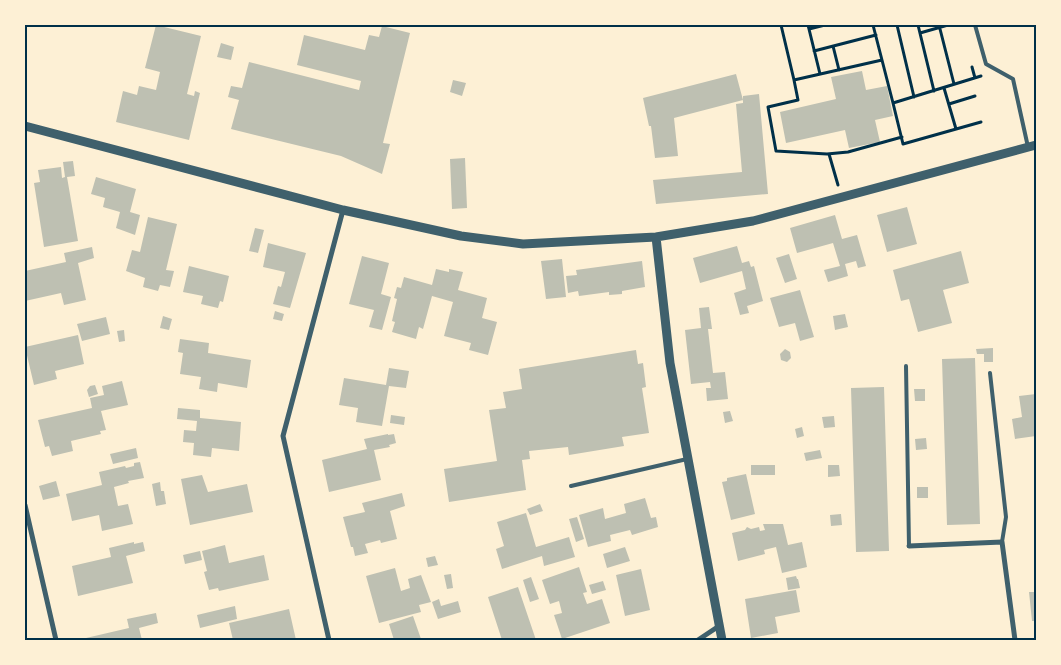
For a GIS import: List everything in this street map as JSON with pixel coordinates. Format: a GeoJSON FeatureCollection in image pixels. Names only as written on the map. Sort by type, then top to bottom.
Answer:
{"type":"FeatureCollection","features":[{"type":"Feature","properties":{"kind":"street"},"geometry":{"type":"LineString","coordinates":[[25,126],[84,140],[343,210],[461,236],[523,244],[656,237],[753,221],[1032,146]]}},
{"type":"Feature","properties":{"kind":"street"},"geometry":{"type":"LineString","coordinates":[[330,640],[283,436],[343,210]]}},
{"type":"Feature","properties":{"kind":"street"},"geometry":{"type":"LineString","coordinates":[[656,237],[670,363],[722,640]]}},
{"type":"Feature","properties":{"kind":"street"},"geometry":{"type":"LineString","coordinates":[[25,505],[56,640]]}},
{"type":"Feature","properties":{"kind":"street"},"geometry":{"type":"LineString","coordinates":[[909,546],[1002,542],[1015,640]]}},
{"type":"Feature","properties":{"kind":"street"},"geometry":{"type":"LineString","coordinates":[[698,640],[719,626]]}},
{"type":"Feature","properties":{"kind":"lane"},"geometry":{"type":"LineString","coordinates":[[975,25],[986,64],[1013,79],[1032,146]]}},
{"type":"Feature","properties":{"kind":"lane"},"geometry":{"type":"LineString","coordinates":[[906,366],[909,546]]}},
{"type":"Feature","properties":{"kind":"lane"},"geometry":{"type":"LineString","coordinates":[[990,373],[1006,517],[1002,542]]}},
{"type":"Feature","properties":{"kind":"lane"},"geometry":{"type":"LineString","coordinates":[[571,486],[687,459]]}},
{"type":"Feature","properties":{"kind":"path"},"geometry":{"type":"LineString","coordinates":[[781,25],[798,100],[768,107],[776,151],[829,154],[848,152],[902,137]]}},
{"type":"Feature","properties":{"kind":"path"},"geometry":{"type":"LineString","coordinates":[[820,74],[808,27],[825,25]]}},
{"type":"Feature","properties":{"kind":"path"},"geometry":{"type":"LineString","coordinates":[[873,25],[903,144],[981,122]]}},
{"type":"Feature","properties":{"kind":"path"},"geometry":{"type":"LineString","coordinates":[[897,25],[914,97]]}},
{"type":"Feature","properties":{"kind":"path"},"geometry":{"type":"LineString","coordinates":[[918,25],[934,91]]}},
{"type":"Feature","properties":{"kind":"path"},"geometry":{"type":"LineString","coordinates":[[920,33],[939,26],[948,25]]}},
{"type":"Feature","properties":{"kind":"path"},"geometry":{"type":"LineString","coordinates":[[939,26],[954,84]]}},
{"type":"Feature","properties":{"kind":"path"},"geometry":{"type":"LineString","coordinates":[[814,51],[876,35]]}},
{"type":"Feature","properties":{"kind":"path"},"geometry":{"type":"LineString","coordinates":[[833,46],[839,70]]}},
{"type":"Feature","properties":{"kind":"path"},"geometry":{"type":"LineString","coordinates":[[794,80],[882,60]]}},
{"type":"Feature","properties":{"kind":"path"},"geometry":{"type":"LineString","coordinates":[[893,103],[982,76],[986,64]]}},
{"type":"Feature","properties":{"kind":"path"},"geometry":{"type":"LineString","coordinates":[[944,88],[956,129]]}},
{"type":"Feature","properties":{"kind":"path"},"geometry":{"type":"LineString","coordinates":[[949,104],[975,96]]}},
{"type":"Feature","properties":{"kind":"path"},"geometry":{"type":"LineString","coordinates":[[829,154],[842,198]]}},
{"type":"Feature","properties":{"kind":"building"},"geometry":{"type":"Polygon","coordinates":[[[156,25],[201,36],[187,94],[194,96],[195,91],[200,93],[189,140],[116,122],[123,91],[137,95],[139,86],[156,90],[160,72],[145,68],[156,25]]]}},
{"type":"Feature","properties":{"kind":"building"},"geometry":{"type":"Polygon","coordinates":[[[382,26],[410,33],[383,143],[390,144],[382,174],[341,156],[231,129],[239,100],[228,97],[231,86],[242,88],[249,62],[359,90],[361,81],[297,65],[304,35],[365,50],[369,35],[379,37],[382,26]]]}},
{"type":"Feature","properties":{"kind":"building"},"geometry":{"type":"Polygon","coordinates":[[[221,43],[234,47],[231,60],[217,57],[221,43]]]}},
{"type":"Feature","properties":{"kind":"building"},"geometry":{"type":"Polygon","coordinates":[[[862,71],[866,90],[887,86],[893,116],[875,120],[880,142],[849,148],[845,130],[786,143],[780,112],[836,99],[831,77],[862,71]]]}},
{"type":"Feature","properties":{"kind":"building"},"geometry":{"type":"Polygon","coordinates":[[[736,74],[743,100],[674,118],[678,156],[655,158],[651,126],[649,126],[643,98],[736,74]]]}},
{"type":"Feature","properties":{"kind":"building"},"geometry":{"type":"Polygon","coordinates":[[[453,80],[466,83],[462,96],[450,92],[453,80]]]}},
{"type":"Feature","properties":{"kind":"building"},"geometry":{"type":"Polygon","coordinates":[[[759,94],[768,194],[656,204],[653,180],[742,172],[736,104],[743,103],[743,96],[759,94]]]}},
{"type":"Feature","properties":{"kind":"building"},"geometry":{"type":"Polygon","coordinates":[[[465,158],[467,208],[452,209],[450,159],[465,158]]]}},
{"type":"Feature","properties":{"kind":"building"},"geometry":{"type":"Polygon","coordinates":[[[73,161],[75,176],[67,177],[78,241],[44,247],[34,183],[40,182],[38,170],[61,167],[62,178],[65,177],[63,162],[73,161]]]}},
{"type":"Feature","properties":{"kind":"building"},"geometry":{"type":"Polygon","coordinates":[[[96,177],[136,189],[130,212],[140,215],[135,235],[116,228],[120,212],[103,207],[105,198],[91,194],[96,177]]]}},
{"type":"Feature","properties":{"kind":"building"},"geometry":{"type":"Polygon","coordinates":[[[907,207],[917,244],[887,252],[877,215],[907,207]]]}},
{"type":"Feature","properties":{"kind":"building"},"geometry":{"type":"Polygon","coordinates":[[[835,215],[842,239],[857,235],[866,266],[858,268],[856,261],[845,264],[848,276],[828,282],[824,270],[840,266],[833,243],[797,253],[790,228],[835,215]]]}},
{"type":"Feature","properties":{"kind":"building"},"geometry":{"type":"Polygon","coordinates":[[[148,217],[177,224],[166,270],[174,271],[170,287],[160,285],[158,291],[143,287],[145,278],[126,271],[132,250],[140,252],[148,217]]]}},
{"type":"Feature","properties":{"kind":"building"},"geometry":{"type":"Polygon","coordinates":[[[255,228],[264,230],[258,253],[249,251],[255,228]]]}},
{"type":"Feature","properties":{"kind":"building"},"geometry":{"type":"Polygon","coordinates":[[[268,243],[306,253],[290,308],[273,304],[278,286],[281,287],[285,272],[263,267],[268,243]]]}},
{"type":"Feature","properties":{"kind":"building"},"geometry":{"type":"Polygon","coordinates":[[[737,246],[742,263],[749,261],[751,267],[754,266],[763,301],[747,306],[749,313],[740,315],[734,293],[746,289],[742,271],[700,283],[693,258],[737,246]]]}},
{"type":"Feature","properties":{"kind":"building"},"geometry":{"type":"Polygon","coordinates":[[[92,247],[94,258],[78,263],[86,300],[64,305],[61,293],[25,301],[25,271],[66,262],[64,253],[92,247]]]}},
{"type":"Feature","properties":{"kind":"building"},"geometry":{"type":"Polygon","coordinates":[[[961,251],[969,283],[943,290],[952,323],[918,332],[909,299],[901,301],[893,270],[961,251]]]}},
{"type":"Feature","properties":{"kind":"building"},"geometry":{"type":"Polygon","coordinates":[[[789,254],[797,279],[785,283],[776,258],[789,254]]]}},
{"type":"Feature","properties":{"kind":"building"},"geometry":{"type":"Polygon","coordinates":[[[362,256],[389,263],[381,294],[391,297],[382,330],[369,327],[374,310],[349,304],[362,256]]]}},
{"type":"Feature","properties":{"kind":"building"},"geometry":{"type":"Polygon","coordinates":[[[562,259],[566,297],[546,299],[541,261],[562,259]]]}},
{"type":"Feature","properties":{"kind":"building"},"geometry":{"type":"Polygon","coordinates":[[[642,261],[645,287],[622,291],[622,294],[609,295],[609,292],[579,296],[578,291],[568,293],[566,276],[577,275],[576,270],[642,261]]]}},
{"type":"Feature","properties":{"kind":"building"},"geometry":{"type":"Polygon","coordinates":[[[189,266],[229,276],[223,302],[220,301],[218,308],[201,304],[203,296],[183,292],[189,266]]]}},
{"type":"Feature","properties":{"kind":"building"},"geometry":{"type":"Polygon","coordinates":[[[436,269],[449,272],[449,269],[463,272],[458,290],[487,298],[482,318],[497,322],[488,355],[469,350],[471,343],[444,336],[453,302],[432,296],[423,329],[419,327],[416,339],[392,332],[395,322],[392,321],[397,299],[394,298],[397,287],[401,288],[404,277],[432,285],[436,269]]]}},
{"type":"Feature","properties":{"kind":"building"},"geometry":{"type":"Polygon","coordinates":[[[800,290],[814,337],[800,341],[795,323],[779,327],[770,298],[800,290]]]}},
{"type":"Feature","properties":{"kind":"building"},"geometry":{"type":"Polygon","coordinates":[[[709,307],[712,329],[708,329],[713,373],[725,372],[728,399],[707,401],[706,388],[711,388],[710,382],[691,384],[685,330],[701,328],[699,308],[709,307]]]}},
{"type":"Feature","properties":{"kind":"building"},"geometry":{"type":"Polygon","coordinates":[[[275,311],[284,314],[282,321],[273,319],[275,311]]]}},
{"type":"Feature","properties":{"kind":"building"},"geometry":{"type":"Polygon","coordinates":[[[845,314],[848,327],[835,330],[833,316],[845,314]]]}},
{"type":"Feature","properties":{"kind":"building"},"geometry":{"type":"Polygon","coordinates":[[[163,316],[172,319],[169,330],[160,328],[163,316]]]}},
{"type":"Feature","properties":{"kind":"building"},"geometry":{"type":"Polygon","coordinates":[[[106,317],[110,334],[82,341],[77,324],[106,317]]]}},
{"type":"Feature","properties":{"kind":"building"},"geometry":{"type":"Polygon","coordinates":[[[124,330],[125,341],[119,342],[117,331],[124,330]]]}},
{"type":"Feature","properties":{"kind":"building"},"geometry":{"type":"Polygon","coordinates":[[[78,335],[84,364],[55,371],[57,379],[34,385],[25,347],[78,335]]]}},
{"type":"Feature","properties":{"kind":"building"},"geometry":{"type":"Polygon","coordinates":[[[180,339],[209,343],[208,353],[251,360],[247,388],[218,383],[217,392],[199,389],[201,377],[180,374],[183,353],[178,352],[180,339]]]}},
{"type":"Feature","properties":{"kind":"building"},"geometry":{"type":"Polygon","coordinates":[[[993,348],[993,362],[984,362],[984,354],[977,354],[976,349],[993,348]]]}},
{"type":"Feature","properties":{"kind":"building"},"geometry":{"type":"Polygon","coordinates":[[[785,349],[790,352],[791,358],[787,362],[781,360],[780,354],[785,349]]]}},
{"type":"Feature","properties":{"kind":"building"},"geometry":{"type":"Polygon","coordinates":[[[636,350],[638,364],[643,363],[646,387],[642,388],[649,433],[622,437],[624,446],[569,455],[568,447],[529,451],[530,459],[522,460],[526,490],[449,502],[444,469],[497,461],[489,410],[506,408],[503,392],[522,389],[519,369],[636,350]]]}},
{"type":"Feature","properties":{"kind":"building"},"geometry":{"type":"Polygon","coordinates":[[[975,358],[980,524],[947,525],[942,359],[975,358]]]}},
{"type":"Feature","properties":{"kind":"building"},"geometry":{"type":"Polygon","coordinates":[[[389,368],[409,371],[406,388],[389,386],[382,426],[356,422],[358,408],[339,405],[344,378],[386,385],[389,368]]]}},
{"type":"Feature","properties":{"kind":"building"},"geometry":{"type":"Polygon","coordinates":[[[122,381],[128,405],[101,411],[106,430],[100,431],[101,434],[71,441],[73,451],[52,456],[49,446],[45,447],[38,420],[92,408],[90,398],[104,395],[102,386],[122,381]]]}},
{"type":"Feature","properties":{"kind":"building"},"geometry":{"type":"Polygon","coordinates":[[[95,385],[98,394],[89,397],[87,390],[90,386],[95,385]]]}},
{"type":"Feature","properties":{"kind":"building"},"geometry":{"type":"Polygon","coordinates":[[[884,387],[889,551],[856,552],[851,388],[884,387]]]}},
{"type":"Feature","properties":{"kind":"building"},"geometry":{"type":"Polygon","coordinates":[[[914,389],[925,389],[925,401],[915,401],[914,389]]]}},
{"type":"Feature","properties":{"kind":"building"},"geometry":{"type":"Polygon","coordinates":[[[1036,394],[1036,436],[1015,439],[1012,419],[1022,417],[1019,396],[1036,394]]]}},
{"type":"Feature","properties":{"kind":"building"},"geometry":{"type":"Polygon","coordinates":[[[178,408],[200,410],[200,418],[241,422],[239,451],[212,448],[211,457],[193,455],[194,443],[183,442],[184,430],[196,431],[197,421],[177,419],[178,408]]]}},
{"type":"Feature","properties":{"kind":"building"},"geometry":{"type":"Polygon","coordinates":[[[730,411],[733,421],[725,423],[723,412],[730,411]]]}},
{"type":"Feature","properties":{"kind":"building"},"geometry":{"type":"Polygon","coordinates":[[[391,415],[405,417],[404,425],[390,423],[391,415]]]}},
{"type":"Feature","properties":{"kind":"building"},"geometry":{"type":"Polygon","coordinates":[[[834,416],[835,427],[824,428],[822,417],[834,416]]]}},
{"type":"Feature","properties":{"kind":"building"},"geometry":{"type":"Polygon","coordinates":[[[802,427],[804,436],[797,438],[795,429],[802,427]]]}},
{"type":"Feature","properties":{"kind":"building"},"geometry":{"type":"Polygon","coordinates":[[[394,434],[396,443],[389,445],[390,447],[374,450],[381,480],[329,492],[322,460],[367,449],[364,439],[394,434]]]}},
{"type":"Feature","properties":{"kind":"building"},"geometry":{"type":"Polygon","coordinates":[[[926,438],[927,449],[916,450],[915,439],[926,438]]]}},
{"type":"Feature","properties":{"kind":"building"},"geometry":{"type":"Polygon","coordinates":[[[136,448],[138,458],[113,464],[110,454],[136,448]]]}},
{"type":"Feature","properties":{"kind":"building"},"geometry":{"type":"Polygon","coordinates":[[[820,450],[822,458],[806,461],[804,453],[820,450]]]}},
{"type":"Feature","properties":{"kind":"building"},"geometry":{"type":"Polygon","coordinates":[[[140,462],[144,478],[128,481],[129,483],[114,487],[118,506],[128,504],[133,524],[102,531],[99,515],[72,521],[66,494],[102,485],[99,472],[125,466],[126,468],[140,462]]]}},
{"type":"Feature","properties":{"kind":"building"},"geometry":{"type":"Polygon","coordinates":[[[751,465],[775,465],[775,475],[751,475],[751,465]]]}},
{"type":"Feature","properties":{"kind":"building"},"geometry":{"type":"Polygon","coordinates":[[[828,465],[839,465],[840,476],[828,477],[828,465]]]}},
{"type":"Feature","properties":{"kind":"building"},"geometry":{"type":"Polygon","coordinates":[[[746,474],[755,514],[731,520],[722,482],[727,481],[727,478],[746,474]]]}},
{"type":"Feature","properties":{"kind":"building"},"geometry":{"type":"Polygon","coordinates":[[[202,475],[208,492],[247,484],[253,512],[190,525],[181,479],[202,475]]]}},
{"type":"Feature","properties":{"kind":"building"},"geometry":{"type":"Polygon","coordinates":[[[56,481],[60,496],[43,500],[39,486],[56,481]]]}},
{"type":"Feature","properties":{"kind":"building"},"geometry":{"type":"Polygon","coordinates":[[[160,482],[166,504],[156,506],[152,484],[160,482]]]}},
{"type":"Feature","properties":{"kind":"building"},"geometry":{"type":"Polygon","coordinates":[[[917,487],[928,487],[928,498],[917,498],[917,487]]]}},
{"type":"Feature","properties":{"kind":"building"},"geometry":{"type":"Polygon","coordinates":[[[402,493],[405,506],[390,511],[397,539],[381,543],[380,540],[365,544],[368,553],[355,556],[343,517],[365,512],[362,503],[402,493]]]}},
{"type":"Feature","properties":{"kind":"building"},"geometry":{"type":"Polygon","coordinates":[[[645,498],[651,518],[656,517],[658,527],[632,535],[630,530],[610,535],[611,541],[588,547],[579,515],[603,508],[605,519],[626,513],[624,504],[645,498]]]}},
{"type":"Feature","properties":{"kind":"building"},"geometry":{"type":"Polygon","coordinates":[[[540,504],[543,511],[530,515],[527,509],[540,504]]]}},
{"type":"Feature","properties":{"kind":"building"},"geometry":{"type":"Polygon","coordinates":[[[526,513],[536,547],[569,537],[575,557],[544,566],[542,556],[502,569],[496,549],[504,546],[497,522],[526,513]]]}},
{"type":"Feature","properties":{"kind":"building"},"geometry":{"type":"Polygon","coordinates":[[[841,514],[842,525],[831,526],[830,515],[841,514]]]}},
{"type":"Feature","properties":{"kind":"building"},"geometry":{"type":"Polygon","coordinates":[[[577,517],[584,539],[576,542],[569,519],[577,517]]]}},
{"type":"Feature","properties":{"kind":"building"},"geometry":{"type":"Polygon","coordinates":[[[763,524],[783,524],[788,545],[802,542],[807,567],[782,573],[776,547],[764,550],[765,554],[738,561],[732,533],[745,530],[747,527],[751,529],[759,527],[760,531],[765,530],[763,524]]]}},
{"type":"Feature","properties":{"kind":"building"},"geometry":{"type":"Polygon","coordinates":[[[134,542],[134,544],[143,542],[145,551],[126,556],[133,583],[78,596],[72,566],[111,557],[109,548],[134,542]]]}},
{"type":"Feature","properties":{"kind":"building"},"geometry":{"type":"Polygon","coordinates":[[[225,545],[229,563],[264,555],[269,580],[219,591],[218,588],[209,590],[204,572],[207,571],[202,551],[225,545]]]}},
{"type":"Feature","properties":{"kind":"building"},"geometry":{"type":"Polygon","coordinates":[[[625,547],[630,561],[607,568],[603,554],[625,547]]]}},
{"type":"Feature","properties":{"kind":"building"},"geometry":{"type":"Polygon","coordinates":[[[200,551],[202,560],[185,564],[183,555],[200,551]]]}},
{"type":"Feature","properties":{"kind":"building"},"geometry":{"type":"Polygon","coordinates":[[[435,556],[438,565],[428,567],[426,558],[435,556]]]}},
{"type":"Feature","properties":{"kind":"building"},"geometry":{"type":"Polygon","coordinates":[[[579,567],[587,592],[583,593],[587,604],[602,599],[610,623],[562,639],[554,615],[562,613],[559,601],[550,604],[542,580],[579,567]]]}},
{"type":"Feature","properties":{"kind":"building"},"geometry":{"type":"Polygon","coordinates":[[[395,568],[401,591],[410,588],[408,579],[421,575],[431,602],[419,605],[421,612],[379,623],[366,576],[395,568]]]}},
{"type":"Feature","properties":{"kind":"building"},"geometry":{"type":"Polygon","coordinates":[[[641,569],[650,610],[625,616],[616,575],[641,569]]]}},
{"type":"Feature","properties":{"kind":"building"},"geometry":{"type":"Polygon","coordinates":[[[451,574],[453,588],[447,589],[444,575],[451,574]]]}},
{"type":"Feature","properties":{"kind":"building"},"geometry":{"type":"Polygon","coordinates":[[[796,576],[800,588],[788,590],[786,578],[796,576]]]}},
{"type":"Feature","properties":{"kind":"building"},"geometry":{"type":"Polygon","coordinates":[[[531,577],[539,599],[530,602],[523,580],[531,577]]]}},
{"type":"Feature","properties":{"kind":"building"},"geometry":{"type":"Polygon","coordinates":[[[603,581],[606,590],[592,594],[589,585],[603,581]]]}},
{"type":"Feature","properties":{"kind":"building"},"geometry":{"type":"Polygon","coordinates":[[[518,587],[536,640],[502,640],[488,597],[518,587]]]}},
{"type":"Feature","properties":{"kind":"building"},"geometry":{"type":"Polygon","coordinates":[[[796,590],[800,612],[775,617],[778,633],[751,638],[745,599],[796,590]]]}},
{"type":"Feature","properties":{"kind":"building"},"geometry":{"type":"Polygon","coordinates":[[[1029,592],[1036,592],[1036,621],[1032,621],[1029,592]]]}},
{"type":"Feature","properties":{"kind":"building"},"geometry":{"type":"Polygon","coordinates":[[[439,599],[441,606],[458,601],[461,612],[438,619],[432,602],[439,599]]]}},
{"type":"Feature","properties":{"kind":"building"},"geometry":{"type":"Polygon","coordinates":[[[235,606],[237,619],[200,628],[197,615],[235,606]]]}},
{"type":"Feature","properties":{"kind":"building"},"geometry":{"type":"Polygon","coordinates":[[[289,609],[296,640],[233,640],[229,623],[289,609]]]}},
{"type":"Feature","properties":{"kind":"building"},"geometry":{"type":"Polygon","coordinates":[[[156,613],[158,623],[139,628],[142,640],[86,640],[86,638],[129,628],[127,619],[156,613]]]}},
{"type":"Feature","properties":{"kind":"building"},"geometry":{"type":"Polygon","coordinates":[[[413,616],[421,639],[394,640],[389,624],[413,616]]]}}]}
